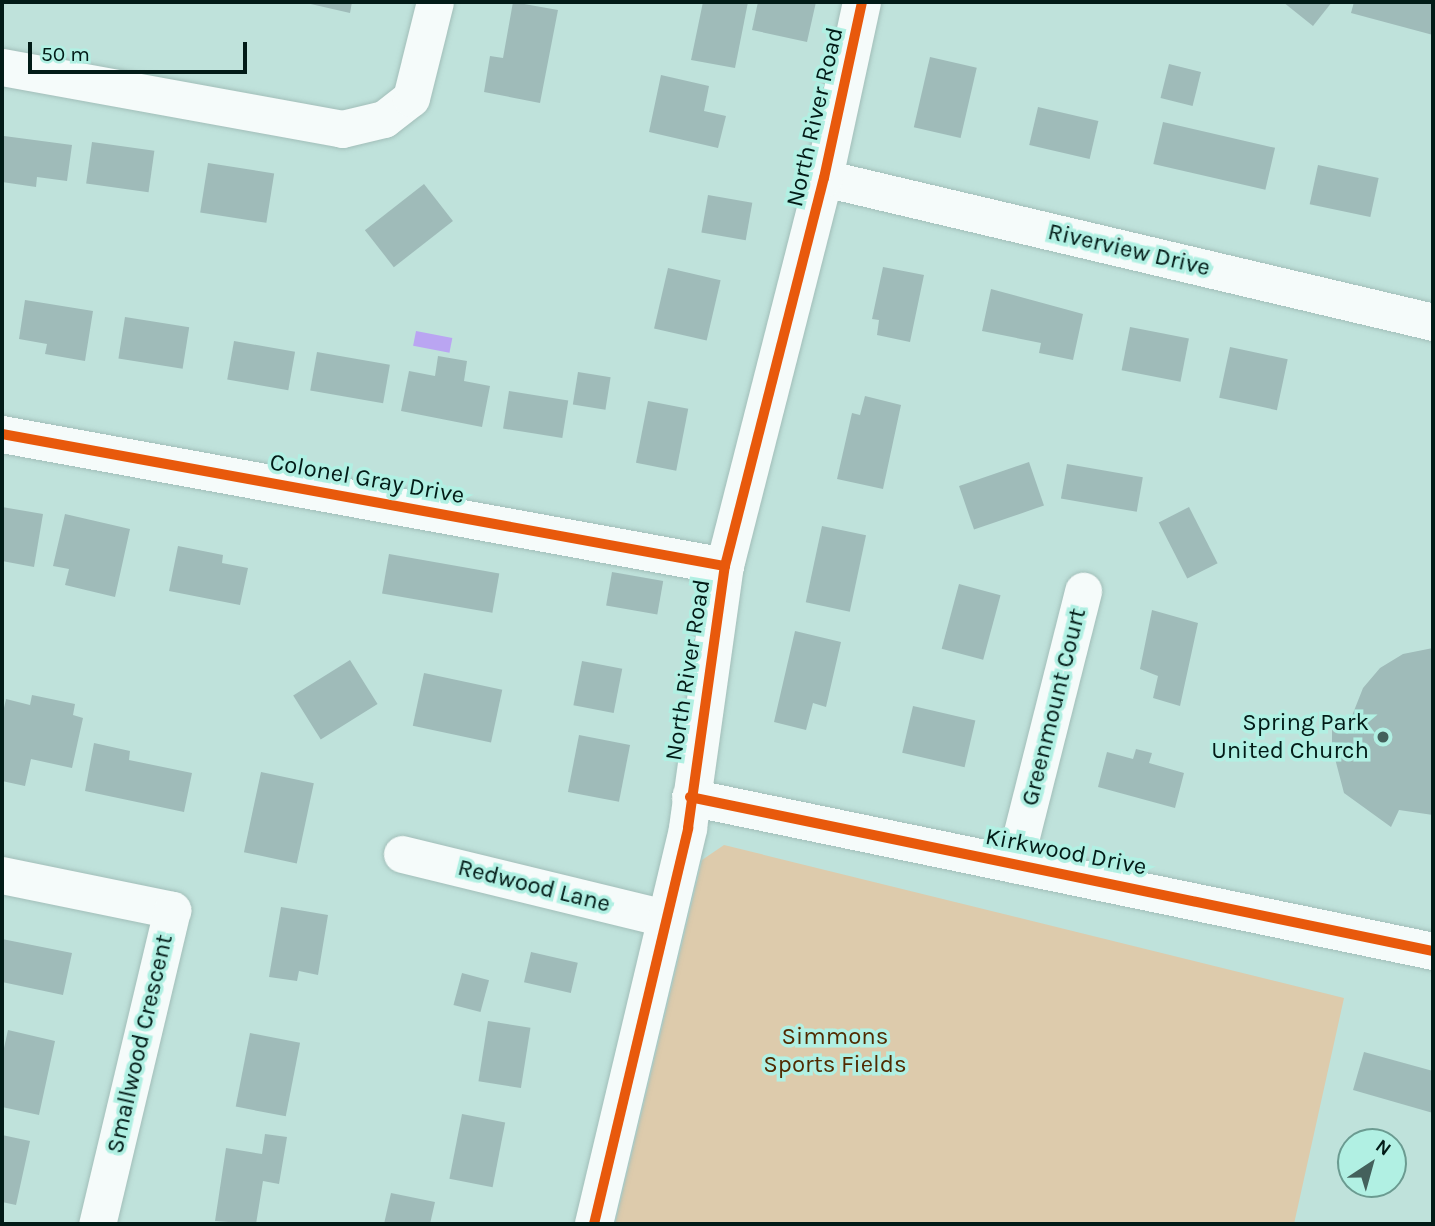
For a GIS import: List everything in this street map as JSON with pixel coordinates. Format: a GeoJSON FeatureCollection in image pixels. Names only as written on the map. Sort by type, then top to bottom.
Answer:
{"type":"FeatureCollection","features":[{"type":"Feature","properties":{"kind":"main road","name":"North River Road"},"geometry":{"type":"LineString","coordinates":[[594,1224],[688,828],[690,797],[725,566],[824,178],[862,2]]}},
{"type":"Feature","properties":{"kind":"street"},"geometry":{"type":"LineString","coordinates":[[2,67],[342,129],[384,119],[411,97],[435,2]]}},
{"type":"Feature","properties":{"kind":"street","name":"Riverview Drive"},"geometry":{"type":"LineString","coordinates":[[824,178],[1433,322]]}},
{"type":"Feature","properties":{"kind":"street","name":"Colonel Gray Drive"},"geometry":{"type":"LineString","coordinates":[[2,434],[725,566]]}},
{"type":"Feature","properties":{"kind":"street","name":"Greenmount Court"},"geometry":{"type":"LineString","coordinates":[[1014,863],[1083,591]]}},
{"type":"Feature","properties":{"kind":"street","name":"Kirkwood Drive"},"geometry":{"type":"LineString","coordinates":[[690,797],[1433,951]]}},
{"type":"Feature","properties":{"kind":"street","name":"Redwood Lane"},"geometry":{"type":"LineString","coordinates":[[402,854],[666,919]]}},
{"type":"Feature","properties":{"kind":"street","name":"Smallwood Crescent"},"geometry":{"type":"LineString","coordinates":[[2,875],[172,910],[97,1224]]}},
{"type":"Feature","properties":{"kind":"green space","name":"Simmons Sports Fields"},"geometry":{"type":"Polygon","coordinates":[[[724,845],[1344,998],[1294,1224],[615,1224],[702,860],[724,845]]]}},
{"type":"Feature","properties":{"kind":"shaded area"},"geometry":{"type":"Polygon","coordinates":[[[416,331],[452,338],[449,353],[413,346],[416,331]]]}},
{"type":"Feature","properties":{"kind":"building"},"geometry":{"type":"Polygon","coordinates":[[[302,2],[352,2],[350,13],[302,2]]]}},
{"type":"Feature","properties":{"kind":"building"},"geometry":{"type":"Polygon","coordinates":[[[513,2],[558,10],[540,103],[484,92],[490,56],[503,58],[513,2]]]}},
{"type":"Feature","properties":{"kind":"building"},"geometry":{"type":"Polygon","coordinates":[[[703,2],[748,2],[735,68],[691,60],[703,2]]]}},
{"type":"Feature","properties":{"kind":"building"},"geometry":{"type":"Polygon","coordinates":[[[758,2],[816,2],[807,42],[752,30],[758,2]]]}},
{"type":"Feature","properties":{"kind":"building"},"geometry":{"type":"Polygon","coordinates":[[[1283,2],[1332,2],[1313,26],[1283,2]]]}},
{"type":"Feature","properties":{"kind":"building"},"geometry":{"type":"Polygon","coordinates":[[[1354,2],[1433,2],[1433,35],[1351,13],[1354,2]]]}},
{"type":"Feature","properties":{"kind":"building"},"geometry":{"type":"Polygon","coordinates":[[[930,57],[977,68],[961,138],[914,127],[930,57]]]}},
{"type":"Feature","properties":{"kind":"building"},"geometry":{"type":"Polygon","coordinates":[[[1169,64],[1201,72],[1193,106],[1161,98],[1169,64]]]}},
{"type":"Feature","properties":{"kind":"building"},"geometry":{"type":"Polygon","coordinates":[[[661,75],[709,86],[704,111],[726,116],[718,148],[649,132],[661,75]]]}},
{"type":"Feature","properties":{"kind":"building"},"geometry":{"type":"Polygon","coordinates":[[[1038,107],[1098,121],[1090,159],[1029,145],[1038,107]]]}},
{"type":"Feature","properties":{"kind":"building"},"geometry":{"type":"Polygon","coordinates":[[[1163,122],[1275,148],[1265,190],[1153,164],[1163,122]]]}},
{"type":"Feature","properties":{"kind":"building"},"geometry":{"type":"Polygon","coordinates":[[[2,127],[4,136],[72,145],[67,181],[37,177],[36,187],[2,182],[2,127]]]}},
{"type":"Feature","properties":{"kind":"building"},"geometry":{"type":"Polygon","coordinates":[[[92,142],[154,151],[149,192],[86,184],[92,142]]]}},
{"type":"Feature","properties":{"kind":"building"},"geometry":{"type":"Polygon","coordinates":[[[208,163],[274,173],[266,223],[200,212],[208,163]]]}},
{"type":"Feature","properties":{"kind":"building"},"geometry":{"type":"Polygon","coordinates":[[[1318,165],[1379,178],[1370,217],[1310,204],[1318,165]]]}},
{"type":"Feature","properties":{"kind":"building"},"geometry":{"type":"Polygon","coordinates":[[[424,184],[453,221],[394,267],[365,230],[424,184]]]}},
{"type":"Feature","properties":{"kind":"building"},"geometry":{"type":"Polygon","coordinates":[[[708,195],[752,203],[746,240],[701,232],[708,195]]]}},
{"type":"Feature","properties":{"kind":"building"},"geometry":{"type":"Polygon","coordinates":[[[883,267],[924,275],[910,342],[877,335],[879,320],[872,319],[883,267]]]}},
{"type":"Feature","properties":{"kind":"building"},"geometry":{"type":"Polygon","coordinates":[[[668,268],[721,280],[707,341],[654,328],[668,268]]]}},
{"type":"Feature","properties":{"kind":"building"},"geometry":{"type":"Polygon","coordinates":[[[991,289],[1083,314],[1073,360],[1039,353],[1041,343],[982,331],[991,289]]]}},
{"type":"Feature","properties":{"kind":"building"},"geometry":{"type":"Polygon","coordinates":[[[25,300],[93,311],[85,361],[45,354],[47,344],[19,339],[25,300]]]}},
{"type":"Feature","properties":{"kind":"building"},"geometry":{"type":"Polygon","coordinates":[[[125,317],[189,327],[183,369],[118,358],[125,317]]]}},
{"type":"Feature","properties":{"kind":"building"},"geometry":{"type":"Polygon","coordinates":[[[1130,327],[1189,338],[1181,382],[1122,370],[1130,327]]]}},
{"type":"Feature","properties":{"kind":"building"},"geometry":{"type":"Polygon","coordinates":[[[234,341],[295,352],[288,390],[227,379],[234,341]]]}},
{"type":"Feature","properties":{"kind":"building"},"geometry":{"type":"Polygon","coordinates":[[[1230,347],[1288,359],[1277,410],[1219,398],[1230,347]]]}},
{"type":"Feature","properties":{"kind":"building"},"geometry":{"type":"Polygon","coordinates":[[[317,352],[390,365],[383,403],[310,390],[317,352]]]}},
{"type":"Feature","properties":{"kind":"building"},"geometry":{"type":"Polygon","coordinates":[[[438,356],[467,361],[464,381],[490,386],[482,427],[401,411],[409,371],[435,376],[438,356]]]}},
{"type":"Feature","properties":{"kind":"building"},"geometry":{"type":"Polygon","coordinates":[[[578,372],[611,377],[605,410],[573,405],[578,372]]]}},
{"type":"Feature","properties":{"kind":"building"},"geometry":{"type":"Polygon","coordinates":[[[509,391],[568,400],[562,438],[503,429],[509,391]]]}},
{"type":"Feature","properties":{"kind":"building"},"geometry":{"type":"Polygon","coordinates":[[[865,396],[901,405],[883,489],[837,479],[852,413],[860,415],[865,396]]]}},
{"type":"Feature","properties":{"kind":"building"},"geometry":{"type":"Polygon","coordinates":[[[648,401],[688,409],[676,471],[636,463],[648,401]]]}},
{"type":"Feature","properties":{"kind":"building"},"geometry":{"type":"Polygon","coordinates":[[[1029,462],[1044,505],[974,530],[959,486],[1029,462]]]}},
{"type":"Feature","properties":{"kind":"building"},"geometry":{"type":"Polygon","coordinates":[[[1067,464],[1143,477],[1137,512],[1061,498],[1067,464]]]}},
{"type":"Feature","properties":{"kind":"building"},"geometry":{"type":"Polygon","coordinates":[[[2,507],[43,514],[34,567],[2,561],[2,507]]]}},
{"type":"Feature","properties":{"kind":"building"},"geometry":{"type":"Polygon","coordinates":[[[1189,507],[1218,563],[1187,579],[1159,522],[1189,507]]]}},
{"type":"Feature","properties":{"kind":"building"},"geometry":{"type":"Polygon","coordinates":[[[65,514],[130,529],[115,597],[65,585],[69,569],[53,566],[65,514]]]}},
{"type":"Feature","properties":{"kind":"building"},"geometry":{"type":"Polygon","coordinates":[[[822,526],[866,535],[850,612],[806,602],[822,526]]]}},
{"type":"Feature","properties":{"kind":"building"},"geometry":{"type":"Polygon","coordinates":[[[178,546],[223,555],[222,563],[248,568],[240,605],[169,591],[178,546]]]}},
{"type":"Feature","properties":{"kind":"building"},"geometry":{"type":"Polygon","coordinates":[[[389,554],[499,573],[492,613],[382,593],[389,554]]]}},
{"type":"Feature","properties":{"kind":"building"},"geometry":{"type":"Polygon","coordinates":[[[612,572],[663,581],[657,615],[606,605],[612,572]]]}},
{"type":"Feature","properties":{"kind":"building"},"geometry":{"type":"Polygon","coordinates":[[[959,584],[1001,595],[983,660],[942,649],[959,584]]]}},
{"type":"Feature","properties":{"kind":"building"},"geometry":{"type":"Polygon","coordinates":[[[1152,610],[1198,623],[1180,706],[1153,698],[1158,676],[1140,669],[1152,610]]]}},
{"type":"Feature","properties":{"kind":"building"},"geometry":{"type":"Polygon","coordinates":[[[795,631],[841,642],[826,707],[813,703],[806,730],[774,722],[795,631]]]}},
{"type":"Feature","properties":{"kind":"building","name":"Spring Park United Church"},"geometry":{"type":"Polygon","coordinates":[[[1433,648],[1433,815],[1399,810],[1391,827],[1344,793],[1332,747],[1332,726],[1348,726],[1363,688],[1380,668],[1403,654],[1433,648]]]}},
{"type":"Feature","properties":{"kind":"building"},"geometry":{"type":"Polygon","coordinates":[[[350,660],[378,704],[321,740],[293,696],[350,660]]]}},
{"type":"Feature","properties":{"kind":"building"},"geometry":{"type":"Polygon","coordinates":[[[582,661],[622,669],[614,713],[573,705],[582,661]]]}},
{"type":"Feature","properties":{"kind":"building"},"geometry":{"type":"Polygon","coordinates":[[[424,673],[502,690],[491,742],[413,726],[424,673]]]}},
{"type":"Feature","properties":{"kind":"building"},"geometry":{"type":"Polygon","coordinates":[[[32,695],[75,704],[73,715],[83,718],[72,768],[31,759],[25,786],[2,781],[2,717],[6,699],[30,705],[32,695]]]}},
{"type":"Feature","properties":{"kind":"building"},"geometry":{"type":"Polygon","coordinates":[[[913,706],[975,720],[965,767],[902,753],[913,706]]]}},
{"type":"Feature","properties":{"kind":"building"},"geometry":{"type":"Polygon","coordinates":[[[579,735],[630,745],[619,802],[568,792],[579,735]]]}},
{"type":"Feature","properties":{"kind":"building"},"geometry":{"type":"Polygon","coordinates":[[[94,743],[130,751],[129,760],[192,773],[184,812],[85,791],[94,743]]]}},
{"type":"Feature","properties":{"kind":"building"},"geometry":{"type":"Polygon","coordinates":[[[1136,749],[1152,753],[1149,763],[1184,773],[1175,808],[1098,787],[1107,752],[1133,759],[1136,749]]]}},
{"type":"Feature","properties":{"kind":"building"},"geometry":{"type":"Polygon","coordinates":[[[261,772],[314,783],[297,863],[244,852],[261,772]]]}},
{"type":"Feature","properties":{"kind":"building"},"geometry":{"type":"Polygon","coordinates":[[[281,907],[328,915],[318,975],[299,971],[297,981],[269,977],[281,907]]]}},
{"type":"Feature","properties":{"kind":"building"},"geometry":{"type":"Polygon","coordinates":[[[2,939],[72,953],[63,995],[2,982],[2,939]]]}},
{"type":"Feature","properties":{"kind":"building"},"geometry":{"type":"Polygon","coordinates":[[[531,952],[578,963],[571,993],[524,982],[531,952]]]}},
{"type":"Feature","properties":{"kind":"building"},"geometry":{"type":"Polygon","coordinates":[[[462,973],[489,980],[481,1012],[453,1005],[462,973]]]}},
{"type":"Feature","properties":{"kind":"building"},"geometry":{"type":"Polygon","coordinates":[[[488,1021],[530,1028],[521,1088],[478,1081],[488,1021]]]}},
{"type":"Feature","properties":{"kind":"building"},"geometry":{"type":"Polygon","coordinates":[[[8,1030],[55,1041],[39,1115],[2,1107],[2,1057],[8,1030]]]}},
{"type":"Feature","properties":{"kind":"building"},"geometry":{"type":"Polygon","coordinates":[[[250,1033],[300,1043],[286,1116],[236,1107],[250,1033]]]}},
{"type":"Feature","properties":{"kind":"building"},"geometry":{"type":"Polygon","coordinates":[[[1364,1052],[1433,1071],[1433,1113],[1353,1090],[1364,1052]]]}},
{"type":"Feature","properties":{"kind":"building"},"geometry":{"type":"Polygon","coordinates":[[[462,1114],[505,1122],[493,1187],[449,1179],[462,1114]]]}},
{"type":"Feature","properties":{"kind":"building"},"geometry":{"type":"Polygon","coordinates":[[[265,1134],[287,1137],[279,1184],[263,1181],[256,1224],[215,1221],[226,1148],[262,1154],[265,1134]]]}},
{"type":"Feature","properties":{"kind":"building"},"geometry":{"type":"Polygon","coordinates":[[[2,1135],[30,1141],[16,1205],[2,1202],[2,1135]]]}},
{"type":"Feature","properties":{"kind":"building"},"geometry":{"type":"Polygon","coordinates":[[[391,1193],[435,1202],[430,1224],[384,1224],[391,1193]]]}},
{"type":"Feature","properties":{"kind":"cycle path"},"geometry":{"type":"LineString","coordinates":[[594,1224],[688,828],[725,566],[824,178],[862,2]]}},
{"type":"Feature","properties":{"kind":"cycle path"},"geometry":{"type":"LineString","coordinates":[[2,434],[725,566]]}},
{"type":"Feature","properties":{"kind":"cycle path"},"geometry":{"type":"LineString","coordinates":[[690,797],[1433,951]]}},
{"type":"Feature","properties":{"kind":"place","name":"Spring Park United Church"},"geometry":{"type":"Point","coordinates":[1383,737]}}]}
